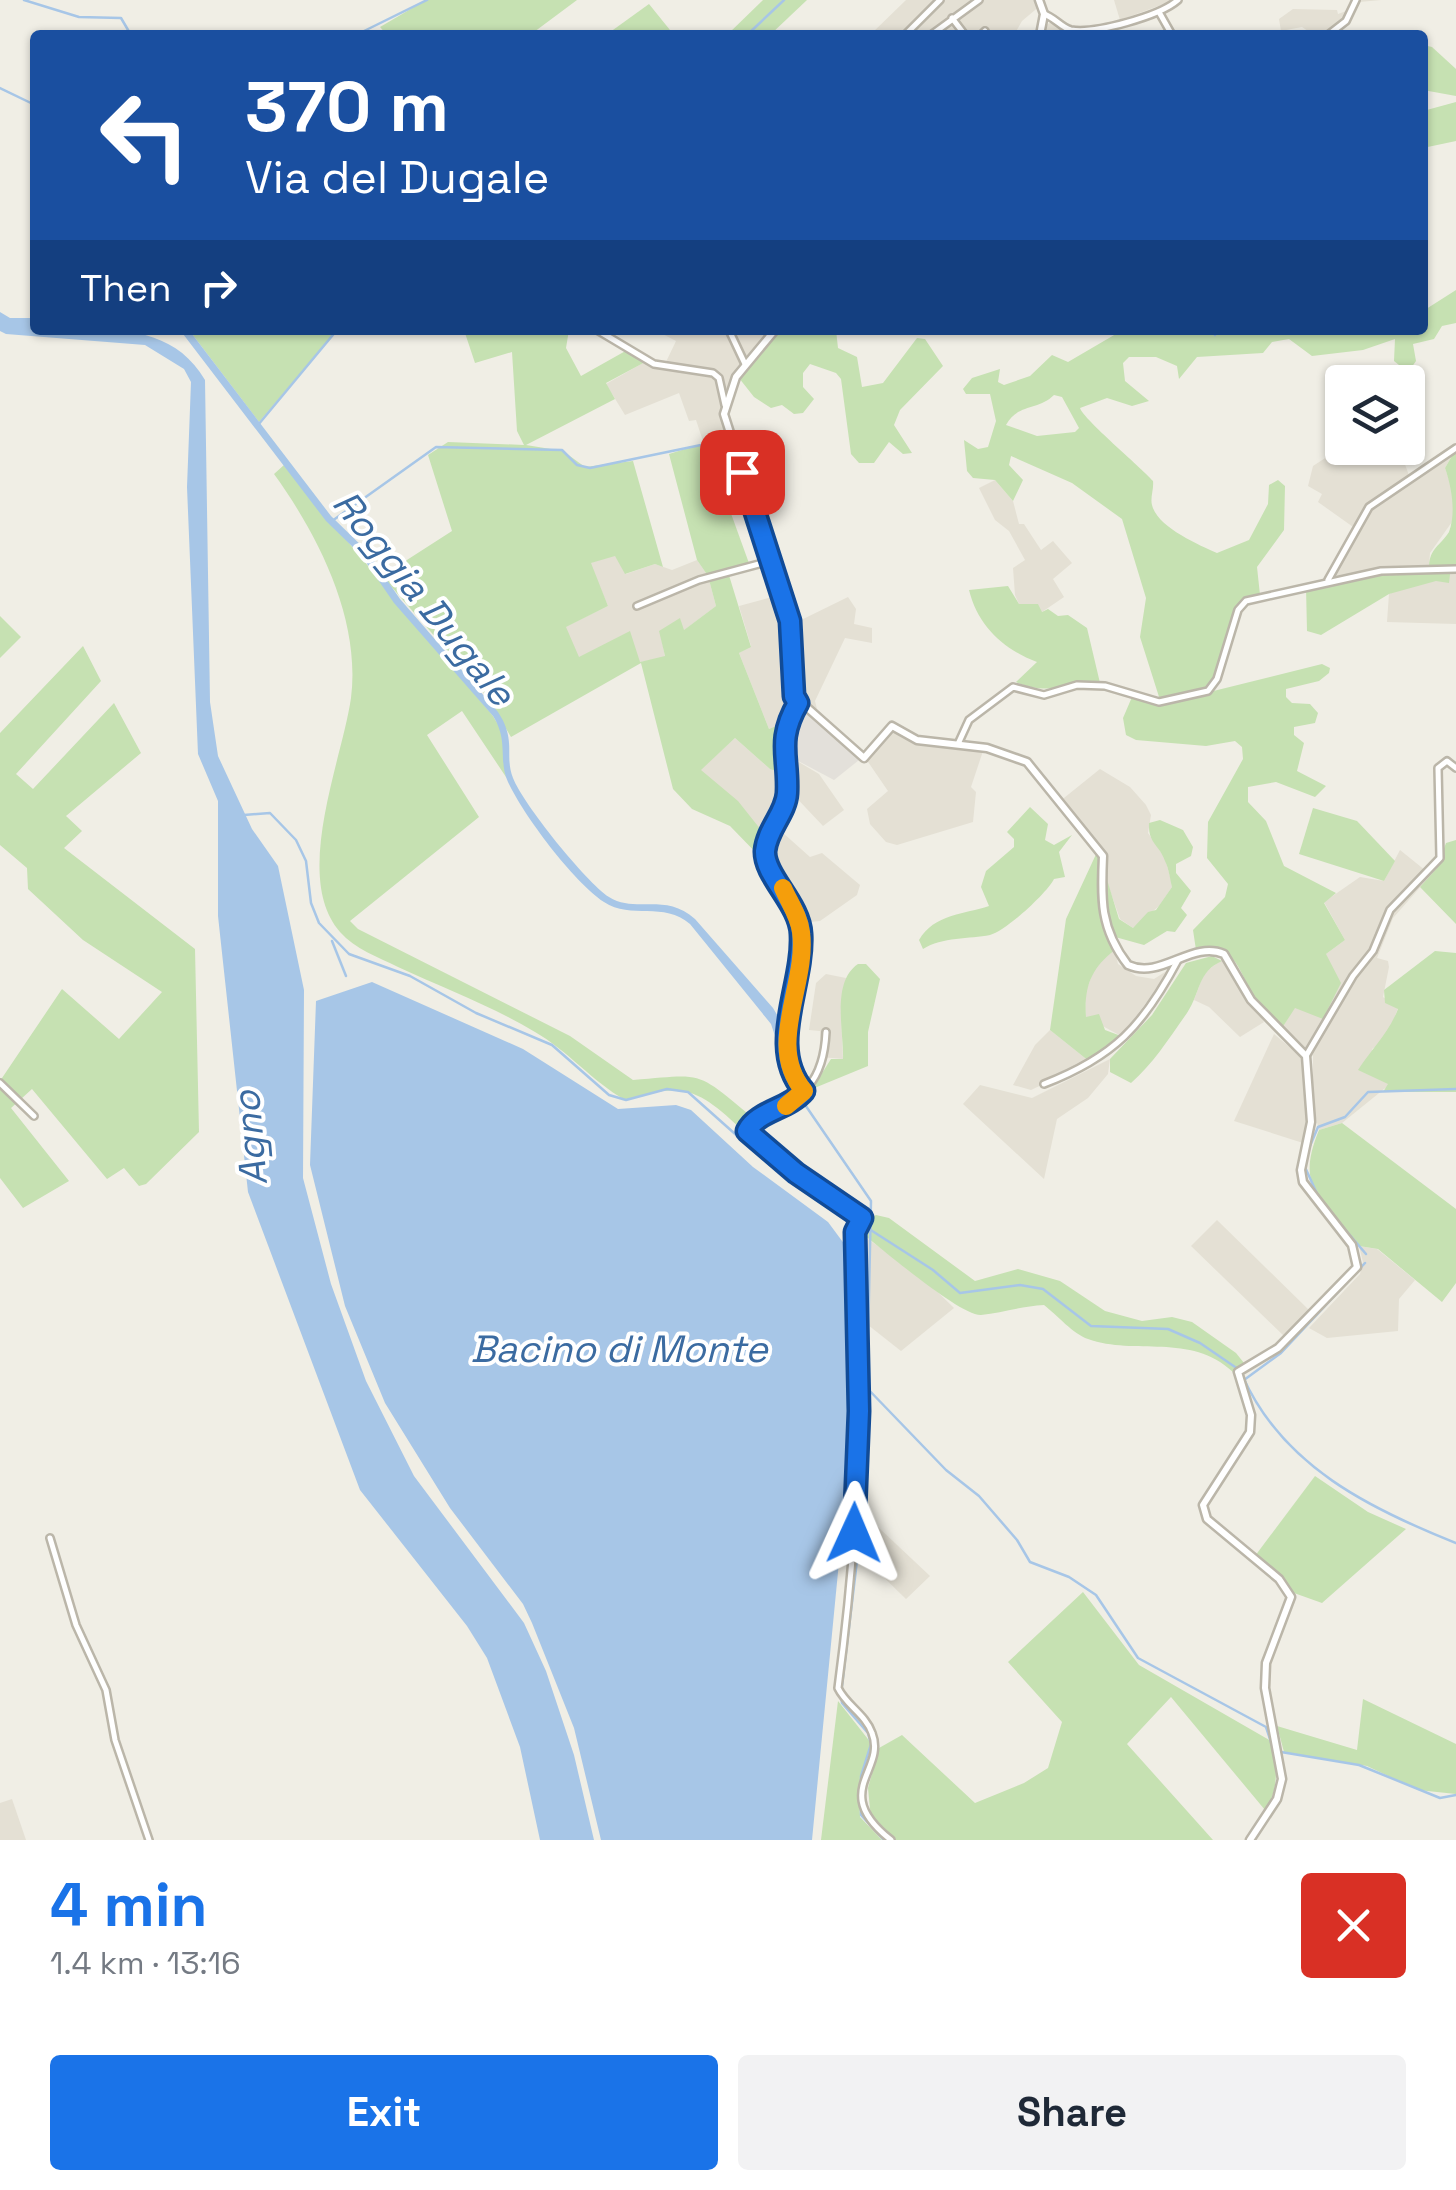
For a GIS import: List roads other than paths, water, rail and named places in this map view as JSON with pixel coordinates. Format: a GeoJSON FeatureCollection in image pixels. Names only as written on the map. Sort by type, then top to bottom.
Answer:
{"type":"FeatureCollection","features":[{"type":"Feature","properties":{"kind":"street"},"geometry":{"type":"LineString","coordinates":[[910,30],[940,0]]}},
{"type":"Feature","properties":{"kind":"street"},"geometry":{"type":"LineString","coordinates":[[937,30],[979,0]]}},
{"type":"Feature","properties":{"kind":"street"},"geometry":{"type":"LineString","coordinates":[[1039,0],[1044,14],[1041,30]]}},
{"type":"Feature","properties":{"kind":"street"},"geometry":{"type":"LineString","coordinates":[[1044,14],[1070,30],[1159,12],[1178,0]]}},
{"type":"Feature","properties":{"kind":"street"},"geometry":{"type":"LineString","coordinates":[[1334,30],[1346,21],[1356,1]]}},
{"type":"Feature","properties":{"kind":"street"},"geometry":{"type":"LineString","coordinates":[[1159,12],[1169,30]]}},
{"type":"Feature","properties":{"kind":"street"},"geometry":{"type":"LineString","coordinates":[[952,18],[961,30]]}},
{"type":"Feature","properties":{"kind":"street"},"geometry":{"type":"LineString","coordinates":[[605,335],[654,364],[712,372],[719,378],[726,422],[791,630],[794,696],[798,703],[823,718],[864,758],[892,726],[916,740],[987,748],[1031,765],[1102,853],[1100,909],[1114,944],[1128,965],[1151,968],[1215,950],[1224,954],[1251,1000],[1306,1056]]}},
{"type":"Feature","properties":{"kind":"street"},"geometry":{"type":"LineString","coordinates":[[731,335],[745,364]]}},
{"type":"Feature","properties":{"kind":"street"},"geometry":{"type":"LineString","coordinates":[[725,405],[745,364],[771,335]]}},
{"type":"Feature","properties":{"kind":"street"},"geometry":{"type":"LineString","coordinates":[[1327,582],[1366,510],[1456,448]]}},
{"type":"Feature","properties":{"kind":"street"},"geometry":{"type":"LineString","coordinates":[[637,606],[699,580],[770,561]]}},
{"type":"Feature","properties":{"kind":"street"},"geometry":{"type":"LineString","coordinates":[[957,746],[970,720],[1013,688],[1044,696],[1077,685],[1104,686],[1160,702],[1208,691],[1217,679],[1241,605],[1398,568],[1456,570]]}},
{"type":"Feature","properties":{"kind":"street"},"geometry":{"type":"LineString","coordinates":[[798,703],[785,736],[786,796],[769,832],[765,854],[766,865],[780,882],[800,928],[787,1050],[792,1076],[802,1095]]}},
{"type":"Feature","properties":{"kind":"street"},"geometry":{"type":"LineString","coordinates":[[1250,1840],[1278,1799],[1282,1779],[1266,1676],[1290,1597],[1279,1579],[1204,1512],[1203,1504],[1250,1432],[1251,1415],[1238,1372],[1278,1348],[1357,1267],[1352,1244],[1333,1226],[1303,1182],[1301,1170],[1311,1122],[1306,1056],[1352,976],[1373,951],[1390,910],[1440,858],[1438,768],[1447,761],[1456,768]]}},
{"type":"Feature","properties":{"kind":"street"},"geometry":{"type":"LineString","coordinates":[[1044,1084],[1087,1068],[1116,1046],[1148,1010],[1178,960]]}},
{"type":"Feature","properties":{"kind":"street"},"geometry":{"type":"LineString","coordinates":[[826,1032],[822,1063],[802,1095],[754,1121],[748,1134],[859,1225],[854,1550],[838,1688],[874,1735],[874,1752],[865,1771],[864,1810],[871,1824],[891,1840]]}},
{"type":"Feature","properties":{"kind":"street"},"geometry":{"type":"LineString","coordinates":[[0,1083],[34,1116]]}},
{"type":"Feature","properties":{"kind":"street"},"geometry":{"type":"LineString","coordinates":[[50,1538],[76,1625],[106,1690],[115,1740],[149,1840]]}},
{"type":"Feature","properties":{"kind":"water","name":"Agno"},"geometry":{"type":"Polygon","coordinates":[[[0,312],[10,318],[30,318],[30,335],[151,337],[190,360],[205,380],[210,702],[218,756],[252,829],[278,866],[304,990],[303,1178],[331,1284],[366,1381],[414,1476],[524,1623],[546,1671],[574,1755],[594,1840],[540,1840],[520,1747],[487,1658],[467,1626],[360,1490],[248,1192],[218,916],[218,801],[198,754],[187,487],[191,382],[184,369],[145,345],[6,334],[0,331],[0,312]]]}},
{"type":"Feature","properties":{"kind":"water"},"geometry":{"type":"Polygon","coordinates":[[[184,335],[193,335],[331,516],[367,551],[400,599],[498,712],[507,731],[513,778],[556,842],[609,897],[630,904],[673,907],[695,919],[773,1008],[786,1030],[786,1069],[771,1024],[690,924],[669,913],[614,907],[564,864],[508,782],[501,734],[493,716],[394,603],[361,555],[326,521],[184,335]]]}},
{"type":"Feature","properties":{"kind":"water","name":"Bacino di Monte"},"geometry":{"type":"Polygon","coordinates":[[[372,982],[523,1049],[618,1109],[676,1105],[691,1110],[753,1167],[828,1222],[848,1249],[845,1500],[812,1840],[601,1840],[574,1728],[523,1604],[450,1508],[385,1403],[345,1306],[310,1165],[316,1001],[372,982]]]}},
{"type":"Feature","properties":{"kind":"waterway"},"geometry":{"type":"LineString","coordinates":[[24,0],[79,17],[121,18],[128,30]]}},
{"type":"Feature","properties":{"kind":"waterway"},"geometry":{"type":"LineString","coordinates":[[366,30],[427,0]]}},
{"type":"Feature","properties":{"kind":"waterway"},"geometry":{"type":"LineString","coordinates":[[752,30],[784,0]]}},
{"type":"Feature","properties":{"kind":"waterway"},"geometry":{"type":"LineString","coordinates":[[0,88],[30,103]]}},
{"type":"Feature","properties":{"kind":"waterway"},"geometry":{"type":"LineString","coordinates":[[258,425],[333,335]]}},
{"type":"Feature","properties":{"kind":"waterway"},"geometry":{"type":"LineString","coordinates":[[332,521],[436,447],[562,450],[577,465],[590,468],[725,440]]}},
{"type":"Feature","properties":{"kind":"waterway"},"geometry":{"type":"LineString","coordinates":[[244,815],[270,813],[296,840],[306,861],[311,903],[319,923],[349,954],[410,976],[476,1013],[552,1045],[609,1095],[626,1100],[667,1089],[688,1092],[771,1166],[933,1270],[960,1293],[1020,1285],[1043,1289],[1091,1326],[1168,1329],[1200,1343],[1238,1369]]}},
{"type":"Feature","properties":{"kind":"waterway"},"geometry":{"type":"LineString","coordinates":[[332,941],[346,976]]}},
{"type":"Feature","properties":{"kind":"waterway","name":"Roggia Dugale"},"geometry":{"type":"LineString","coordinates":[[783,1065],[786,1077],[871,1201],[866,1433],[858,1503],[862,1519],[841,1694],[842,1703],[868,1733],[871,1744],[861,1776],[861,1815],[884,1840]]}},
{"type":"Feature","properties":{"kind":"waterway"},"geometry":{"type":"LineString","coordinates":[[1307,1153],[1318,1127],[1345,1117],[1368,1092],[1456,1089]]}},
{"type":"Feature","properties":{"kind":"waterway"},"geometry":{"type":"LineString","coordinates":[[1304,1165],[1319,1198]]}},
{"type":"Feature","properties":{"kind":"waterway"},"geometry":{"type":"LineString","coordinates":[[1330,1212],[1366,1254]]}},
{"type":"Feature","properties":{"kind":"waterway"},"geometry":{"type":"LineString","coordinates":[[1244,1380],[1281,1353],[1365,1263]]}},
{"type":"Feature","properties":{"kind":"waterway"},"geometry":{"type":"LineString","coordinates":[[1243,1377],[1260,1408],[1305,1460],[1361,1499],[1456,1543]]}},
{"type":"Feature","properties":{"kind":"waterway"},"geometry":{"type":"LineString","coordinates":[[866,1387],[946,1470],[979,1496],[1017,1540],[1030,1562],[1069,1577],[1096,1595],[1138,1658],[1266,1727],[1272,1745]]}},
{"type":"Feature","properties":{"kind":"waterway"},"geometry":{"type":"LineString","coordinates":[[1281,1752],[1359,1765],[1440,1798],[1456,1795]]}}]}
